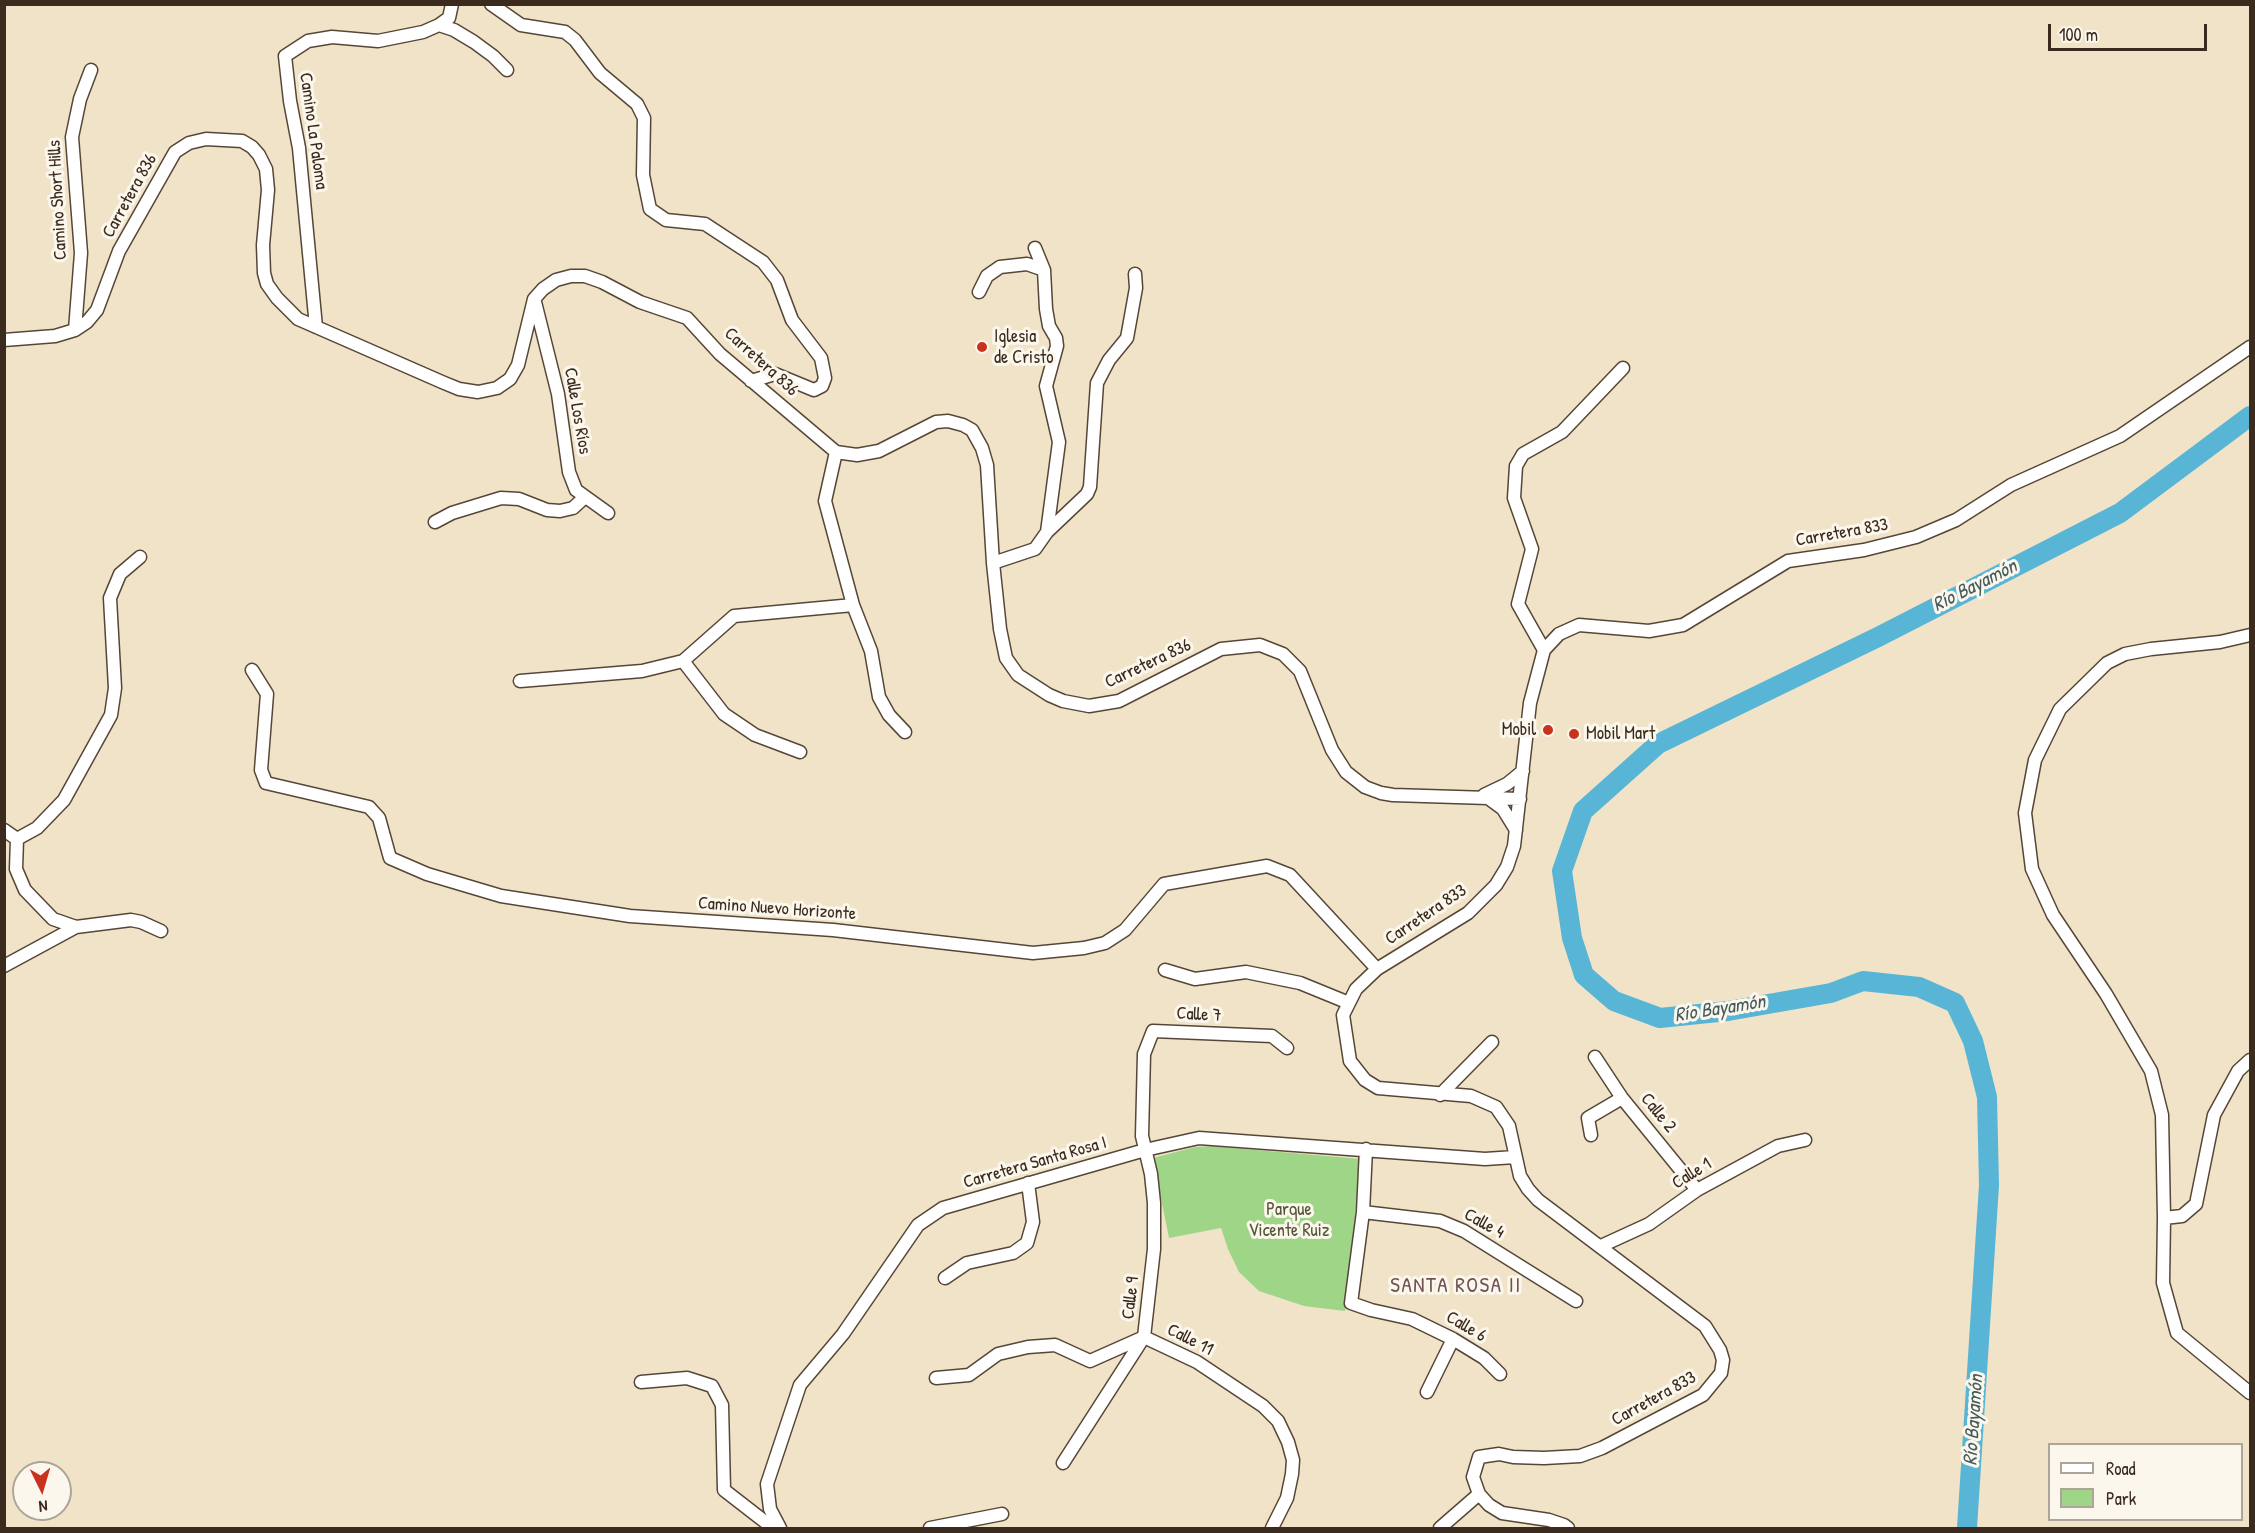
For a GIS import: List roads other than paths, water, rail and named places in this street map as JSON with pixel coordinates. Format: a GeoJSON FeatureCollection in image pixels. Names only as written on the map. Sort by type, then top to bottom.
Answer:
{"type":"FeatureCollection","features":[{"type":"Feature","properties":{"kind":"street"},"geometry":{"type":"LineString","coordinates":[[439,26],[449,18],[452,4]]}},
{"type":"Feature","properties":{"kind":"street"},"geometry":{"type":"LineString","coordinates":[[491,4],[521,25],[565,32],[575,40],[600,73],[637,104],[644,118],[643,175],[650,209],[666,220],[705,224],[763,262],[777,280],[792,320],[822,358],[825,378],[822,386],[814,390],[775,374],[751,381]]}},
{"type":"Feature","properties":{"kind":"street"},"geometry":{"type":"LineString","coordinates":[[439,26],[454,30],[474,42],[507,70]]}},
{"type":"Feature","properties":{"kind":"street","name":"Camino La Paloma"},"geometry":{"type":"LineString","coordinates":[[316,327],[299,148],[290,101],[285,56],[308,41],[332,37],[378,40],[423,32],[439,26]]}},
{"type":"Feature","properties":{"kind":"street","name":"Camino Short Hills"},"geometry":{"type":"LineString","coordinates":[[75,330],[81,253],[72,137],[80,99],[91,70]]}},
{"type":"Feature","properties":{"kind":"street","name":"Carretera 836"},"geometry":{"type":"LineString","coordinates":[[4,340],[55,336],[75,330],[87,322],[97,310],[119,251],[175,152],[189,142],[242,141],[260,155],[266,169],[268,190],[263,245],[264,273],[267,284],[298,319],[459,389],[478,392],[497,388],[510,379],[518,365],[534,299],[543,289],[556,280],[571,276],[585,276],[602,282],[640,302],[687,318],[720,354],[836,452],[857,455],[879,451],[936,422],[948,421],[972,430],[982,448],[987,465],[993,564],[1000,629],[1006,658],[1018,675],[1049,695],[1063,701],[1089,706],[1119,701],[1221,649],[1260,645],[1283,654],[1300,671],[1332,750],[1346,772],[1365,787],[1393,795],[1520,799]]}},
{"type":"Feature","properties":{"kind":"street"},"geometry":{"type":"LineString","coordinates":[[1035,248],[1044,270],[1046,309],[1049,326],[1056,338],[1057,346],[1046,386],[1059,442],[1047,532]]}},
{"type":"Feature","properties":{"kind":"street"},"geometry":{"type":"LineString","coordinates":[[979,292],[987,276],[1000,267],[1027,264],[1044,270]]}},
{"type":"Feature","properties":{"kind":"street"},"geometry":{"type":"LineString","coordinates":[[993,564],[1035,549],[1047,532],[1087,494],[1090,487],[1097,383],[1109,360],[1127,338],[1136,288],[1135,274]]}},
{"type":"Feature","properties":{"kind":"street","name":"Calle Los Ríos"},"geometry":{"type":"LineString","coordinates":[[534,299],[558,394],[569,472],[576,490],[609,513]]}},
{"type":"Feature","properties":{"kind":"street","name":"Carretera 833"},"geometry":{"type":"LineString","coordinates":[[1479,1494],[1473,1477],[1479,1457],[1499,1454],[1544,1458],[1580,1456],[1602,1448],[1703,1395],[1714,1385],[1721,1373],[1723,1360],[1720,1350],[1705,1326],[1533,1195],[1520,1176],[1509,1126],[1496,1107],[1471,1096],[1378,1088],[1365,1080],[1350,1061],[1343,1015],[1356,989],[1377,969],[1468,913],[1496,885],[1507,867],[1514,846],[1530,703],[1544,650],[1559,634],[1579,625],[1649,632],[1683,625],[1788,561],[1864,549],[1917,537],[1956,520],[2011,485],[2120,436],[2250,347]]}},
{"type":"Feature","properties":{"kind":"street"},"geometry":{"type":"LineString","coordinates":[[1544,650],[1518,604],[1532,549],[1514,498],[1515,466],[1522,454],[1562,432],[1623,368]]}},
{"type":"Feature","properties":{"kind":"street"},"geometry":{"type":"LineString","coordinates":[[836,452],[825,501],[853,605],[871,651],[879,697],[889,715],[905,732]]}},
{"type":"Feature","properties":{"kind":"street"},"geometry":{"type":"LineString","coordinates":[[435,522],[452,513],[501,498],[519,499],[547,510],[560,511],[573,508],[585,497]]}},
{"type":"Feature","properties":{"kind":"street"},"geometry":{"type":"LineString","coordinates":[[17,839],[37,828],[64,800],[111,715],[115,688],[110,598],[120,574],[140,557]]}},
{"type":"Feature","properties":{"kind":"street"},"geometry":{"type":"LineString","coordinates":[[520,681],[642,671],[683,661],[734,616],[853,605]]}},
{"type":"Feature","properties":{"kind":"street"},"geometry":{"type":"LineString","coordinates":[[2250,635],[2220,642],[2125,654],[2107,663],[2060,709],[2035,760],[2025,813],[2032,869],[2053,915],[2106,994],[2151,1071],[2162,1114],[2163,1283],[2177,1333],[2250,1393]]}},
{"type":"Feature","properties":{"kind":"street"},"geometry":{"type":"LineString","coordinates":[[683,661],[724,714],[756,735],[800,752]]}},
{"type":"Feature","properties":{"kind":"street","name":"Camino Nuevo Horizonte"},"geometry":{"type":"LineString","coordinates":[[252,670],[267,694],[261,771],[266,783],[369,807],[379,818],[390,858],[427,874],[501,896],[630,916],[833,930],[1033,953],[1084,948],[1106,943],[1125,930],[1164,884],[1267,866],[1290,875],[1377,969]]}},
{"type":"Feature","properties":{"kind":"street"},"geometry":{"type":"LineString","coordinates":[[1516,830],[1503,809],[1483,798],[1523,771]]}},
{"type":"Feature","properties":{"kind":"street"},"geometry":{"type":"LineString","coordinates":[[4,830],[17,839]]}},
{"type":"Feature","properties":{"kind":"street"},"geometry":{"type":"LineString","coordinates":[[17,839],[16,869],[25,890],[53,919],[76,927]]}},
{"type":"Feature","properties":{"kind":"street"},"geometry":{"type":"LineString","coordinates":[[4,966],[76,927],[131,920],[161,931]]}},
{"type":"Feature","properties":{"kind":"street"},"geometry":{"type":"LineString","coordinates":[[1165,970],[1195,979],[1246,972],[1300,983],[1349,1003]]}},
{"type":"Feature","properties":{"kind":"street","name":"Calle 7"},"geometry":{"type":"LineString","coordinates":[[1145,1150],[1142,1136],[1144,1054],[1153,1031],[1272,1036],[1287,1048]]}},
{"type":"Feature","properties":{"kind":"street"},"geometry":{"type":"LineString","coordinates":[[1440,1095],[1492,1042]]}},
{"type":"Feature","properties":{"kind":"street","name":"Calle 2"},"geometry":{"type":"LineString","coordinates":[[1595,1057],[1622,1098],[1697,1190]]}},
{"type":"Feature","properties":{"kind":"street"},"geometry":{"type":"LineString","coordinates":[[2164,1218],[2182,1216],[2196,1204],[2214,1115],[2238,1071],[2250,1060]]}},
{"type":"Feature","properties":{"kind":"street"},"geometry":{"type":"LineString","coordinates":[[1591,1135],[1588,1118],[1622,1098]]}},
{"type":"Feature","properties":{"kind":"street","name":"Carretera Santa Rosa I"},"geometry":{"type":"LineString","coordinates":[[780,1528],[770,1509],[767,1484],[800,1385],[843,1334],[918,1225],[943,1208],[1145,1150],[1199,1138],[1366,1149],[1485,1160],[1515,1157]]}},
{"type":"Feature","properties":{"kind":"street","name":"Calle 1"},"geometry":{"type":"LineString","coordinates":[[1601,1246],[1649,1224],[1697,1190],[1778,1146],[1805,1140]]}},
{"type":"Feature","properties":{"kind":"street","name":"Calle 6"},"geometry":{"type":"LineString","coordinates":[[1366,1149],[1362,1212],[1351,1303],[1413,1319],[1484,1358],[1500,1374]]}},
{"type":"Feature","properties":{"kind":"street","name":"Calle 9"},"geometry":{"type":"LineString","coordinates":[[1064,1463],[1120,1371],[1144,1337],[1154,1249],[1154,1203],[1151,1174],[1145,1150]]}},
{"type":"Feature","properties":{"kind":"street"},"geometry":{"type":"LineString","coordinates":[[945,1278],[967,1263],[1013,1253],[1027,1244],[1034,1222],[1028,1183]]}},
{"type":"Feature","properties":{"kind":"street","name":"Calle 4"},"geometry":{"type":"LineString","coordinates":[[1362,1212],[1440,1221],[1464,1231],[1576,1301]]}},
{"type":"Feature","properties":{"kind":"street","name":"Calle 11"},"geometry":{"type":"LineString","coordinates":[[936,1378],[969,1375],[998,1354],[1028,1347],[1055,1345],[1090,1362],[1144,1337],[1197,1362],[1263,1406],[1278,1421],[1293,1460],[1287,1498],[1272,1528]]}},
{"type":"Feature","properties":{"kind":"street"},"geometry":{"type":"LineString","coordinates":[[1427,1392],[1453,1339]]}},
{"type":"Feature","properties":{"kind":"street"},"geometry":{"type":"LineString","coordinates":[[641,1382],[687,1378],[712,1386],[722,1405],[724,1490],[773,1528]]}},
{"type":"Feature","properties":{"kind":"street"},"geometry":{"type":"LineString","coordinates":[[1440,1528],[1479,1494],[1489,1505],[1502,1513],[1549,1520],[1568,1528]]}},
{"type":"Feature","properties":{"kind":"street"},"geometry":{"type":"LineString","coordinates":[[930,1528],[1002,1514]]}},
{"type":"Feature","properties":{"kind":"waterway","name":"Río Bayamón"},"geometry":{"type":"LineString","coordinates":[[1967,1528],[1989,1185],[1987,1097],[1973,1041],[1955,1003],[1919,987],[1863,981],[1831,993],[1728,1011],[1660,1018],[1614,1001],[1584,975],[1572,938],[1562,871],[1583,811],[1658,744],[1878,637],[2120,513],[2250,416]]}},
{"type":"Feature","properties":{"kind":"place","name":"Iglesia de Cristo"},"geometry":{"type":"Point","coordinates":[982,347]}},
{"type":"Feature","properties":{"kind":"place","name":"Mobil"},"geometry":{"type":"Point","coordinates":[1548,730]}},
{"type":"Feature","properties":{"kind":"place","name":"Mobil Mart"},"geometry":{"type":"Point","coordinates":[1574,734]}},
{"type":"Feature","properties":{"kind":"district","name":"SANTA ROSA II"},"geometry":{"type":"Point","coordinates":[1456,1286]}},
{"type":"Feature","properties":{"kind":"park label","name":"Parque Vicente Ruiz"},"geometry":{"type":"Point","coordinates":[1289,1220]}}]}
